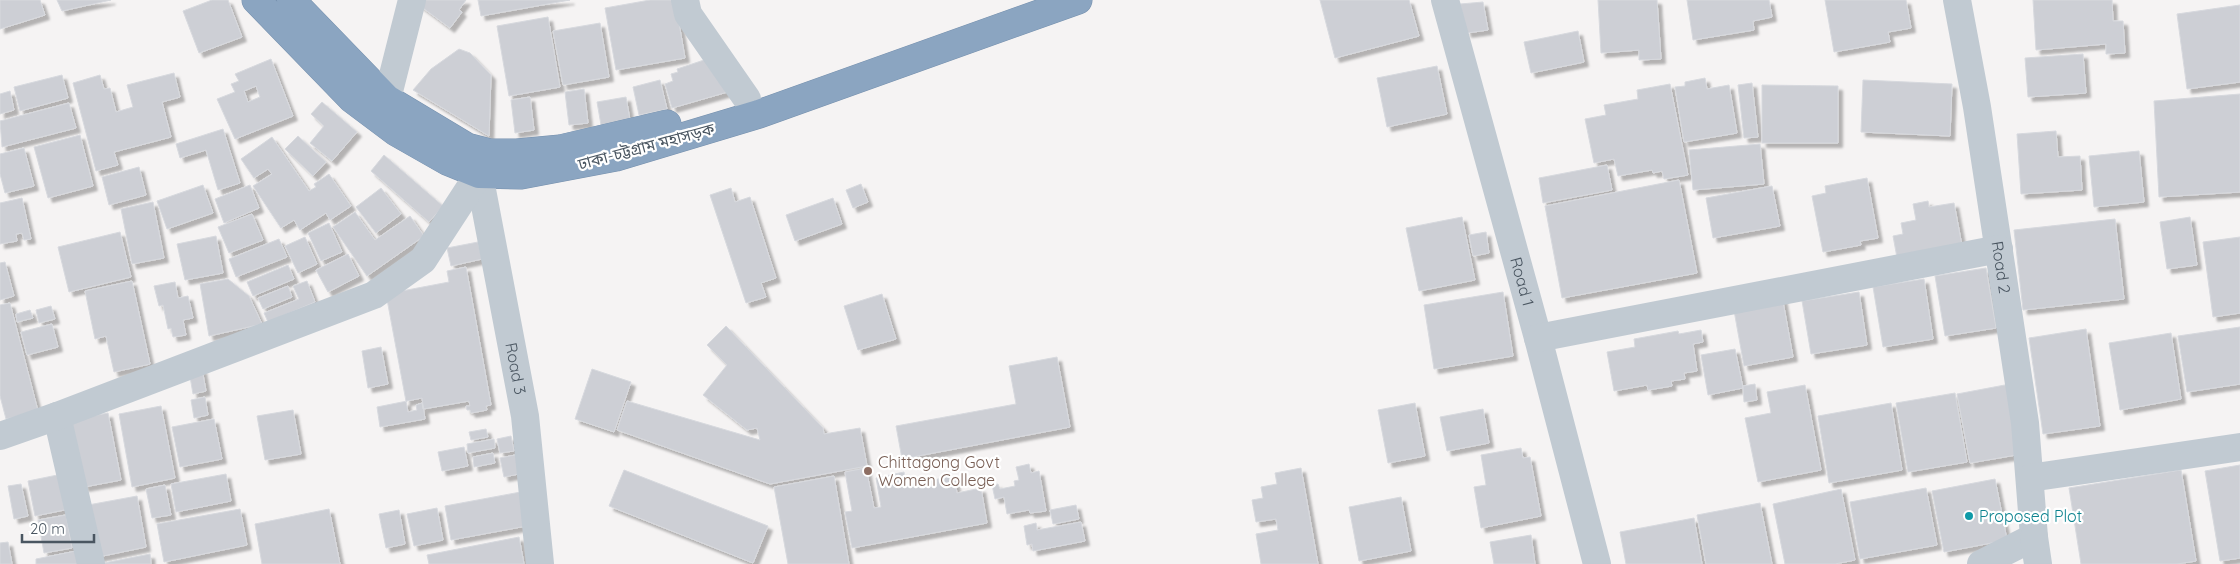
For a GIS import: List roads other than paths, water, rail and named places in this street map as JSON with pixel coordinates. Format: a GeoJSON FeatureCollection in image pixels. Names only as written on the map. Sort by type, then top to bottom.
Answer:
{"type":"FeatureCollection","features":[{"type":"Feature","properties":{"kind":"highway","name":"ঢাকা-চট্টগ্রাম মহাসড়ক"},"geometry":{"type":"LineString","coordinates":[[256,0],[352,99],[396,132],[448,161],[479,174],[521,175],[616,158],[759,114],[1078,0]]}},
{"type":"Feature","properties":{"kind":"highway","name":"ঢাকা-চট্টগ্রাম মহাসড়ক"},"geometry":{"type":"LineString","coordinates":[[290,0],[386,99],[467,147],[490,152],[517,153],[560,149],[687,119],[1024,0]]}},
{"type":"Feature","properties":{"kind":"street"},"geometry":{"type":"LineString","coordinates":[[386,99],[412,0]]}},
{"type":"Feature","properties":{"kind":"street"},"geometry":{"type":"LineString","coordinates":[[686,0],[688,14],[747,99]]}},
{"type":"Feature","properties":{"kind":"street","name":"Road 1"},"geometry":{"type":"LineString","coordinates":[[1446,0],[1597,564]]}},
{"type":"Feature","properties":{"kind":"street","name":"Road 2"},"geometry":{"type":"LineString","coordinates":[[1956,0],[1977,107],[2025,424],[2038,564]]}},
{"type":"Feature","properties":{"kind":"street"},"geometry":{"type":"LineString","coordinates":[[0,436],[374,295],[423,260],[479,174]]}},
{"type":"Feature","properties":{"kind":"street","name":"Road 3"},"geometry":{"type":"LineString","coordinates":[[479,174],[525,416],[540,564]]}},
{"type":"Feature","properties":{"kind":"street"},"geometry":{"type":"LineString","coordinates":[[1538,338],[1999,250]]}},
{"type":"Feature","properties":{"kind":"street"},"geometry":{"type":"LineString","coordinates":[[57,416],[91,564]]}},
{"type":"Feature","properties":{"kind":"street"},"geometry":{"type":"LineString","coordinates":[[2030,478],[2240,447]]}},
{"type":"Feature","properties":{"kind":"street"},"geometry":{"type":"LineString","coordinates":[[1982,564],[2034,537]]}},
{"type":"Feature","properties":{"kind":"place","name":"Chittagong Govt Women College"},"geometry":{"type":"Point","coordinates":[868,471]}},
{"type":"Feature","properties":{"kind":"place","name":"Proposed Plot"},"geometry":{"type":"Point","coordinates":[1969,516]}}]}
